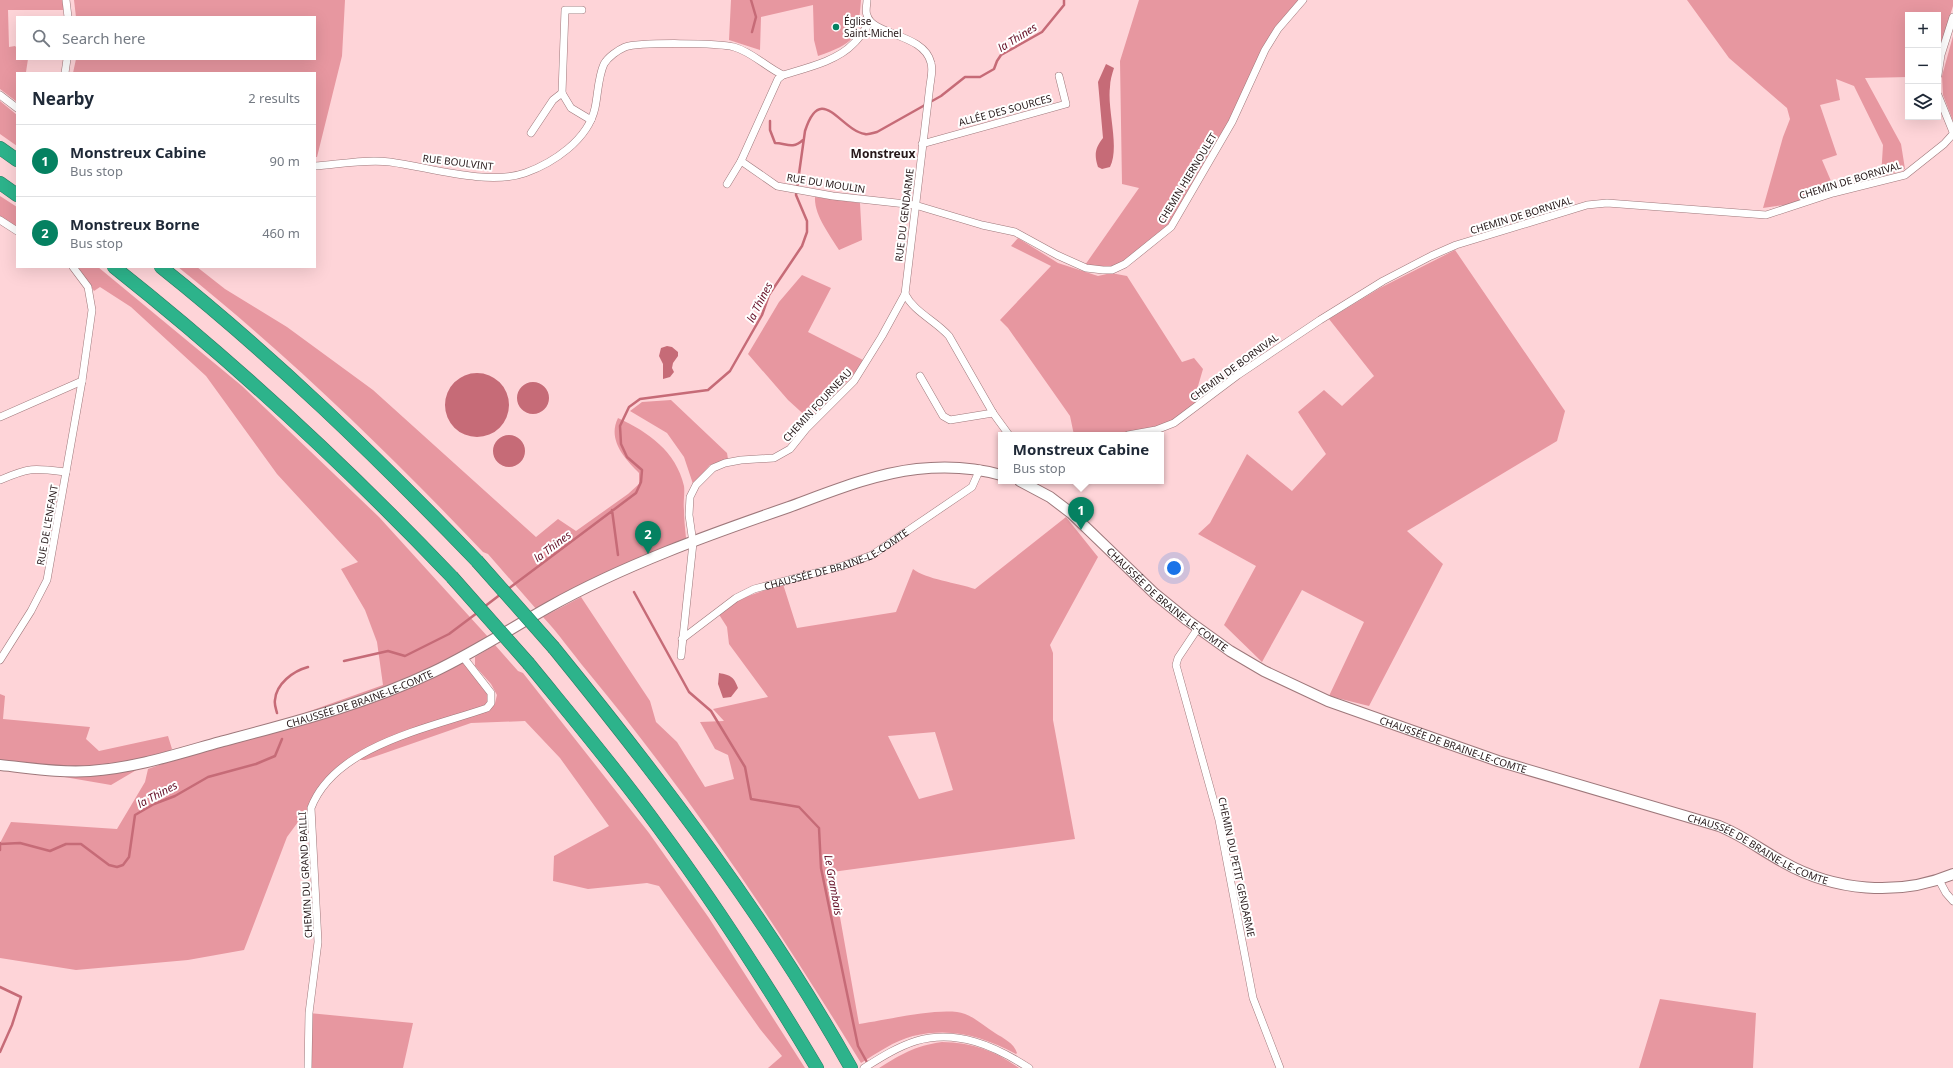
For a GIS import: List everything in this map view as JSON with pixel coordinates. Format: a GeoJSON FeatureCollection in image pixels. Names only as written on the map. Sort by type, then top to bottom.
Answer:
{"type":"FeatureCollection","features":[{"type":"Feature","properties":{"kind":"highway"},"geometry":{"type":"LineString","coordinates":[[0,148],[16,159]]}},
{"type":"Feature","properties":{"kind":"highway"},"geometry":{"type":"LineString","coordinates":[[0,183],[16,194]]}},
{"type":"Feature","properties":{"kind":"highway"},"geometry":{"type":"LineString","coordinates":[[115,268],[174,315],[264,392],[386,508],[452,577],[529,664],[597,746],[659,827],[774,996],[817,1068]]}},
{"type":"Feature","properties":{"kind":"highway"},"geometry":{"type":"LineString","coordinates":[[162,268],[266,356],[338,421],[477,561],[554,648],[683,811],[742,895],[798,980],[851,1068]]}},
{"type":"Feature","properties":{"kind":"main road","name":"CHAUSSÉE DE BRAINE-LE-COMTE"},"geometry":{"type":"LineString","coordinates":[[0,765],[52,771],[112,769],[149,762],[263,731],[354,702],[431,673],[463,657],[548,607],[584,589],[693,543],[834,490],[893,473],[938,467],[980,469],[998,474]]}},
{"type":"Feature","properties":{"kind":"main road","name":"CHAUSSÉE DE BRAINE-LE-COMTE"},"geometry":{"type":"LineString","coordinates":[[1026,484],[1050,497],[1071,513],[1155,594],[1198,628],[1264,671],[1328,701],[1498,761],[1714,824],[1735,832],[1783,862],[1818,879],[1844,885],[1886,888],[1912,886],[1939,880],[1953,874]]}},
{"type":"Feature","properties":{"kind":"street"},"geometry":{"type":"LineString","coordinates":[[66,0],[68,16]]}},
{"type":"Feature","properties":{"kind":"street"},"geometry":{"type":"LineString","coordinates":[[727,184],[741,161],[778,79],[783,75],[824,61],[845,51],[854,44],[870,22],[866,15],[867,0]]}},
{"type":"Feature","properties":{"kind":"street","name":"CHEMIN HIERNOULET"},"geometry":{"type":"LineString","coordinates":[[915,205],[976,224],[1015,232],[1057,255],[1086,268],[1112,270],[1125,264],[1171,227],[1232,122],[1265,50],[1278,29],[1303,0]]}},
{"type":"Feature","properties":{"kind":"street"},"geometry":{"type":"LineString","coordinates":[[582,10],[565,10],[562,93],[571,108],[591,120]]}},
{"type":"Feature","properties":{"kind":"street"},"geometry":{"type":"LineString","coordinates":[[1941,55],[1953,17]]}},
{"type":"Feature","properties":{"kind":"street","name":"RUE DU GENDARME"},"geometry":{"type":"LineString","coordinates":[[870,22],[873,25],[904,38],[924,50],[929,56],[932,68],[905,294]]}},
{"type":"Feature","properties":{"kind":"street","name":"RUE BOULVINT"},"geometry":{"type":"LineString","coordinates":[[316,166],[371,161],[389,162],[445,172],[488,176],[504,177],[523,174],[558,157],[582,133],[591,120],[595,110],[604,64],[609,58],[625,47],[658,45],[723,45],[738,48],[783,75]]}},
{"type":"Feature","properties":{"kind":"street"},"geometry":{"type":"LineString","coordinates":[[65,72],[67,60]]}},
{"type":"Feature","properties":{"kind":"street","name":"ALLÉE DES SOURCES"},"geometry":{"type":"LineString","coordinates":[[922,144],[1066,104],[1059,76]]}},
{"type":"Feature","properties":{"kind":"street"},"geometry":{"type":"LineString","coordinates":[[531,133],[553,100],[562,93]]}},
{"type":"Feature","properties":{"kind":"street"},"geometry":{"type":"LineString","coordinates":[[0,95],[16,107]]}},
{"type":"Feature","properties":{"kind":"street"},"geometry":{"type":"LineString","coordinates":[[1941,103],[1953,133]]}},
{"type":"Feature","properties":{"kind":"street","name":"CHEMIN DE BORNIVAL"},"geometry":{"type":"LineString","coordinates":[[1145,432],[1156,430],[1174,423],[1238,375],[1320,320],[1409,267],[1456,245],[1587,205],[1607,202],[1766,215],[1833,193],[1905,175],[1944,144],[1953,133]]}},
{"type":"Feature","properties":{"kind":"street","name":"RUE DU MOULIN"},"geometry":{"type":"LineString","coordinates":[[741,161],[769,182],[777,186],[833,196],[915,205]]}},
{"type":"Feature","properties":{"kind":"street"},"geometry":{"type":"LineString","coordinates":[[0,220],[16,230]]}},
{"type":"Feature","properties":{"kind":"street","name":"RUE DE L'ENFANT"},"geometry":{"type":"LineString","coordinates":[[0,660],[31,611],[47,580],[82,381],[92,310],[88,288],[74,268]]}},
{"type":"Feature","properties":{"kind":"street"},"geometry":{"type":"LineString","coordinates":[[905,294],[910,304],[940,326],[950,336],[993,413],[1007,432]]}},
{"type":"Feature","properties":{"kind":"street","name":"CHEMIN FOURNEAU"},"geometry":{"type":"LineString","coordinates":[[693,543],[689,515],[690,497],[696,485],[713,468],[725,463],[741,460],[774,458],[790,449],[806,429],[854,381],[905,294]]}},
{"type":"Feature","properties":{"kind":"street"},"geometry":{"type":"LineString","coordinates":[[920,376],[943,416],[950,420],[993,413]]}},
{"type":"Feature","properties":{"kind":"street"},"geometry":{"type":"LineString","coordinates":[[0,417],[82,381]]}},
{"type":"Feature","properties":{"kind":"street"},"geometry":{"type":"LineString","coordinates":[[0,480],[23,470],[34,468],[66,472]]}},
{"type":"Feature","properties":{"kind":"street","name":"CHAUSSÉE DE BRAINE-LE-COMTE"},"geometry":{"type":"LineString","coordinates":[[682,639],[736,598],[754,589],[842,566],[872,555],[972,487],[980,469]]}},
{"type":"Feature","properties":{"kind":"street"},"geometry":{"type":"LineString","coordinates":[[681,656],[693,543]]}},
{"type":"Feature","properties":{"kind":"street","name":"CHEMIN DU PETIT GENDARME"},"geometry":{"type":"LineString","coordinates":[[1198,628],[1178,658],[1176,666],[1220,820],[1253,998],[1280,1068]]}},
{"type":"Feature","properties":{"kind":"street","name":"CHEMIN DU GRAND BAILLI"},"geometry":{"type":"LineString","coordinates":[[308,1068],[309,1013],[318,942],[311,808],[320,789],[341,767],[352,760],[372,749],[432,725],[487,708],[491,703],[491,693],[463,657]]}},
{"type":"Feature","properties":{"kind":"street"},"geometry":{"type":"LineString","coordinates":[[1939,880],[1946,893],[1953,901]]}},
{"type":"Feature","properties":{"kind":"street"},"geometry":{"type":"LineString","coordinates":[[864,1068],[896,1050],[916,1041],[936,1037],[958,1036],[982,1043],[1004,1053],[1029,1068]]}},
{"type":"Feature","properties":{"kind":"shaded area"},"geometry":{"type":"Polygon","coordinates":[[[0,0],[62,0],[64,10],[8,10],[9,47],[16,47],[16,60],[28,60],[26,72],[16,72],[16,101],[0,89],[0,0]]]}},
{"type":"Feature","properties":{"kind":"shaded area"},"geometry":{"type":"Polygon","coordinates":[[[74,0],[345,0],[342,56],[317,157],[316,72],[73,72],[76,60],[316,60],[316,16],[76,16],[74,0]]]}},
{"type":"Feature","properties":{"kind":"shaded area"},"geometry":{"type":"Polygon","coordinates":[[[731,0],[861,0],[858,23],[852,38],[840,47],[818,56],[814,40],[813,5],[761,17],[760,50],[729,40],[731,0]]]}},
{"type":"Feature","properties":{"kind":"shaded area"},"geometry":{"type":"Polygon","coordinates":[[[1139,0],[1301,0],[1280,25],[1227,128],[1171,224],[1119,265],[1106,268],[1085,265],[1139,188],[1122,184],[1120,61],[1139,0]]]}},
{"type":"Feature","properties":{"kind":"shaded area"},"geometry":{"type":"Polygon","coordinates":[[[1687,0],[1953,0],[1953,6],[1941,44],[1941,12],[1905,12],[1905,77],[1865,78],[1901,144],[1905,169],[1881,177],[1883,145],[1854,86],[1836,79],[1840,100],[1820,105],[1837,155],[1822,160],[1834,188],[1791,204],[1763,208],[1783,137],[1790,119],[1787,108],[1729,58],[1687,0]]]}},
{"type":"Feature","properties":{"kind":"shaded area"},"geometry":{"type":"Polygon","coordinates":[[[1953,36],[1953,121],[1943,95],[1942,76],[1953,36]]]}},
{"type":"Feature","properties":{"kind":"shaded area"},"geometry":{"type":"Polygon","coordinates":[[[1106,64],[1114,68],[1110,82],[1110,106],[1114,149],[1110,167],[1102,169],[1098,167],[1096,159],[1098,145],[1103,138],[1098,82],[1106,64]]]}},
{"type":"Feature","properties":{"kind":"shaded area"},"geometry":{"type":"Polygon","coordinates":[[[0,101],[16,114],[16,145],[0,134],[0,101]]]}},
{"type":"Feature","properties":{"kind":"shaded area"},"geometry":{"type":"Polygon","coordinates":[[[0,196],[16,206],[16,227],[0,217],[0,196]]]}},
{"type":"Feature","properties":{"kind":"shaded area"},"geometry":{"type":"Polygon","coordinates":[[[815,197],[860,203],[862,240],[839,250],[820,218],[815,204],[815,197]]]}},
{"type":"Feature","properties":{"kind":"shaded area"},"geometry":{"type":"Polygon","coordinates":[[[1018,238],[1058,263],[1098,276],[1111,273],[1127,276],[1182,362],[1194,358],[1203,369],[1196,393],[1203,398],[1171,421],[1148,430],[1136,432],[1073,432],[1070,416],[1008,328],[1000,320],[1051,266],[1011,246],[1018,238]]]}},
{"type":"Feature","properties":{"kind":"shaded area"},"geometry":{"type":"Polygon","coordinates":[[[1455,250],[1565,411],[1557,441],[1407,531],[1443,564],[1369,706],[1329,696],[1364,622],[1302,590],[1262,662],[1224,625],[1256,566],[1198,534],[1210,523],[1247,454],[1292,491],[1326,454],[1298,412],[1324,390],[1342,406],[1374,376],[1329,319],[1380,288],[1455,250]]]}},
{"type":"Feature","properties":{"kind":"shaded area"},"geometry":{"type":"Polygon","coordinates":[[[79,268],[99,268],[242,386],[379,517],[489,638],[463,657],[487,688],[495,703],[497,695],[491,684],[475,666],[475,657],[495,645],[518,671],[523,673],[649,833],[709,918],[805,1068],[768,1068],[782,1056],[760,1029],[659,886],[647,883],[588,889],[553,881],[554,856],[609,826],[560,758],[525,721],[471,723],[365,760],[358,760],[372,749],[331,777],[287,837],[244,950],[188,960],[76,970],[0,958],[0,843],[11,822],[117,829],[145,782],[148,769],[383,685],[377,642],[365,610],[341,569],[358,562],[277,474],[206,376],[131,307],[100,287],[94,291],[79,268]]]}},
{"type":"Feature","properties":{"kind":"shaded area"},"geometry":{"type":"Polygon","coordinates":[[[179,268],[198,268],[225,289],[287,327],[373,390],[536,537],[558,519],[576,531],[628,494],[639,484],[639,473],[628,462],[616,441],[615,426],[618,418],[650,436],[668,453],[675,463],[684,486],[684,520],[686,538],[598,577],[537,610],[488,554],[483,552],[373,440],[297,369],[179,268]]]}},
{"type":"Feature","properties":{"kind":"shaded area"},"geometry":{"type":"Polygon","coordinates":[[[802,275],[831,288],[808,332],[865,361],[810,420],[788,400],[748,354],[779,302],[802,275]]]}},
{"type":"Feature","properties":{"kind":"shaded area"},"geometry":{"type":"Polygon","coordinates":[[[667,346],[672,347],[678,352],[678,356],[673,363],[672,368],[674,372],[670,377],[663,379],[663,364],[659,356],[661,348],[667,346]]]}},
{"type":"Feature","properties":{"kind":"shaded area"},"geometry":{"type":"Polygon","coordinates":[[[477,373],[489,375],[500,382],[507,393],[509,405],[507,417],[500,428],[489,435],[477,437],[465,435],[454,428],[447,417],[445,405],[447,393],[454,382],[465,375],[477,373]]]}},
{"type":"Feature","properties":{"kind":"shaded area"},"geometry":{"type":"Polygon","coordinates":[[[530,382],[536,382],[546,389],[549,398],[548,404],[542,411],[536,414],[530,414],[520,407],[517,401],[517,395],[524,385],[530,382]]]}},
{"type":"Feature","properties":{"kind":"shaded area"},"geometry":{"type":"Polygon","coordinates":[[[671,400],[727,453],[728,459],[710,465],[693,484],[684,457],[667,433],[630,411],[642,402],[671,400]]]}},
{"type":"Feature","properties":{"kind":"shaded area"},"geometry":{"type":"Polygon","coordinates":[[[506,435],[512,435],[522,442],[525,451],[524,457],[518,464],[512,467],[506,467],[496,460],[493,454],[493,448],[500,438],[506,435]]]}},
{"type":"Feature","properties":{"kind":"shaded area"},"geometry":{"type":"Polygon","coordinates":[[[1066,517],[1098,557],[1050,645],[1053,653],[1053,720],[1075,839],[832,872],[859,1024],[922,1013],[946,1011],[957,1012],[972,1017],[1005,1039],[1016,1049],[1017,1053],[1016,1054],[991,1042],[978,1038],[940,1032],[927,1033],[906,1038],[861,1063],[797,961],[731,862],[625,718],[543,617],[581,597],[650,701],[656,722],[677,742],[705,787],[734,779],[728,755],[715,749],[700,722],[724,721],[713,709],[768,697],[729,644],[727,627],[718,613],[737,600],[783,584],[797,628],[896,612],[913,569],[925,576],[975,589],[1066,517]],[[935,732],[888,736],[919,799],[953,790],[935,732]]]}},
{"type":"Feature","properties":{"kind":"shaded area"},"geometry":{"type":"Polygon","coordinates":[[[719,673],[732,677],[737,684],[738,688],[731,697],[723,698],[718,684],[719,673]]]}},
{"type":"Feature","properties":{"kind":"shaded area"},"geometry":{"type":"Polygon","coordinates":[[[0,694],[5,696],[3,719],[90,727],[86,739],[99,751],[168,736],[172,749],[111,785],[0,766],[0,694]]]}},
{"type":"Feature","properties":{"kind":"shaded area"},"geometry":{"type":"Polygon","coordinates":[[[1660,999],[1756,1013],[1753,1068],[1639,1068],[1660,999]]]}},
{"type":"Feature","properties":{"kind":"shaded area"},"geometry":{"type":"Polygon","coordinates":[[[309,1013],[413,1023],[403,1068],[308,1068],[309,1013]]]}},
{"type":"Feature","properties":{"kind":"shaded area"},"geometry":{"type":"Polygon","coordinates":[[[942,1042],[953,1042],[973,1046],[992,1052],[1019,1068],[879,1068],[916,1048],[942,1042]]]}},
{"type":"Feature","properties":{"kind":"waterway"},"geometry":{"type":"LineString","coordinates":[[751,0],[756,17],[752,32]]}},
{"type":"Feature","properties":{"kind":"waterway","name":"la Thines"},"geometry":{"type":"LineString","coordinates":[[508,589],[636,493],[641,482],[642,470],[627,457],[621,444],[620,426],[629,407],[640,399],[708,390],[730,371],[762,315],[769,295],[802,246],[807,232],[807,221],[796,195],[805,131],[811,117],[818,110],[824,109],[832,112],[856,131],[866,134],[877,132],[941,96],[965,77],[980,77],[994,69],[1001,55],[1042,32],[1064,5],[1064,0]]}},
{"type":"Feature","properties":{"kind":"waterway"},"geometry":{"type":"LineString","coordinates":[[770,121],[770,130],[775,143],[796,145],[803,140]]}},
{"type":"Feature","properties":{"kind":"waterway","name":"Le Grambais"},"geometry":{"type":"LineString","coordinates":[[612,510],[618,555]]}},
{"type":"Feature","properties":{"kind":"waterway","name":"Le Grambais"},"geometry":{"type":"LineString","coordinates":[[634,592],[689,692],[711,711],[745,767],[751,799],[799,807],[819,828],[821,868],[858,1046],[868,1064]]}},
{"type":"Feature","properties":{"kind":"waterway","name":"la Thines"},"geometry":{"type":"LineString","coordinates":[[484,607],[501,594]]}},
{"type":"Feature","properties":{"kind":"waterway","name":"la Thines"},"geometry":{"type":"LineString","coordinates":[[344,661],[388,651],[405,656],[449,634],[477,613]]}},
{"type":"Feature","properties":{"kind":"waterway","name":"la Thines"},"geometry":{"type":"LineString","coordinates":[[277,713],[275,702],[278,689],[291,675],[308,667]]}},
{"type":"Feature","properties":{"kind":"waterway","name":"la Thines"},"geometry":{"type":"LineString","coordinates":[[0,844],[20,843],[50,851],[66,844],[81,844],[109,865],[117,867],[123,865],[129,857],[135,815],[154,804],[175,796],[208,777],[256,764],[275,756],[282,739]]}},
{"type":"Feature","properties":{"kind":"waterway","name":"la Thines"},"geometry":{"type":"LineString","coordinates":[[0,843],[0,850]]}},
{"type":"Feature","properties":{"kind":"waterway"},"geometry":{"type":"LineString","coordinates":[[0,987],[21,997],[12,1025],[0,1052]]}},
{"type":"Feature","properties":{"kind":"place","name":"Église Saint-Michel"},"geometry":{"type":"Point","coordinates":[836,27]}},
{"type":"Feature","properties":{"kind":"place","name":"Monstreux Cabine"},"geometry":{"type":"Point","coordinates":[1081,530]}},
{"type":"Feature","properties":{"kind":"place","name":"Monstreux Borne"},"geometry":{"type":"Point","coordinates":[648,554]}},
{"type":"Feature","properties":{"kind":"district","name":"Monstreux"},"geometry":{"type":"Point","coordinates":[883,153]}}]}
